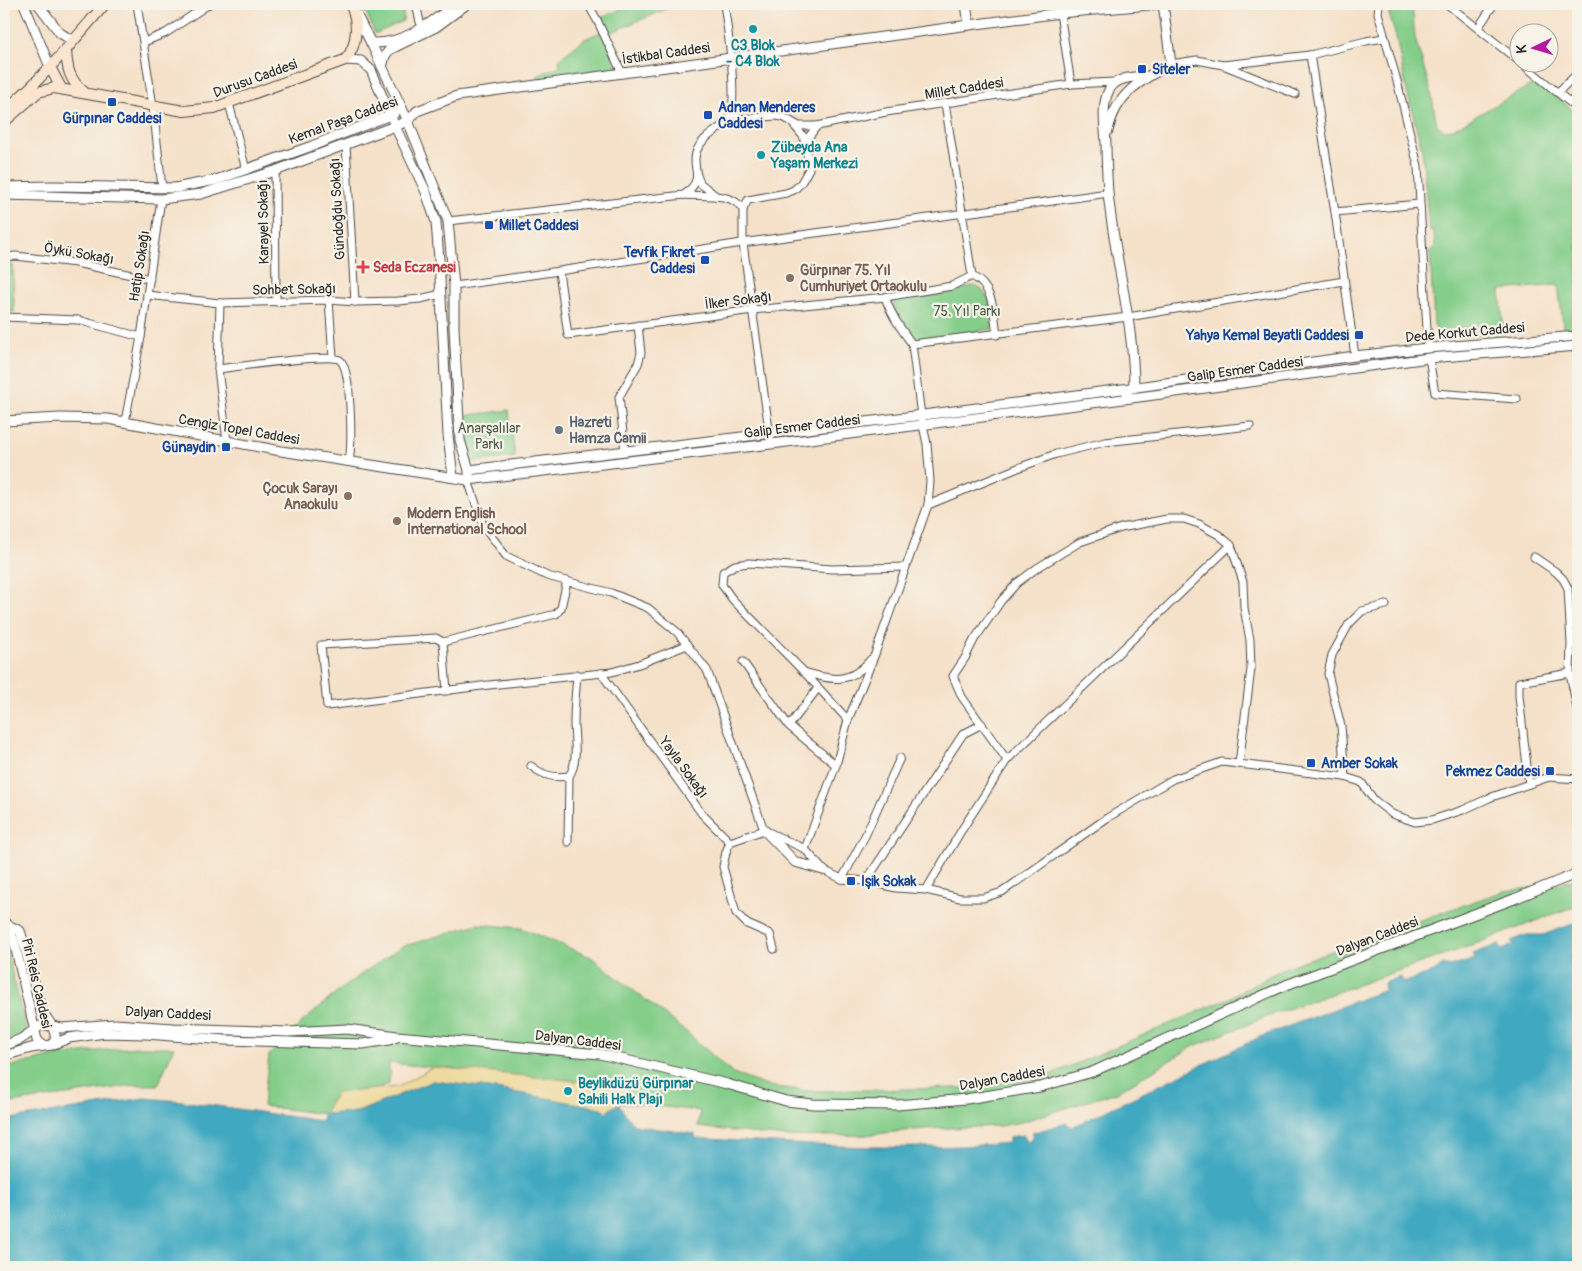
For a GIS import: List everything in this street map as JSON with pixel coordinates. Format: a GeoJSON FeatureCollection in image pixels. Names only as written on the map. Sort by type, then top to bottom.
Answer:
{"type":"FeatureCollection","features":[{"type":"Feature","properties":{"kind":"main road"},"geometry":{"type":"LineString","coordinates":[[4,111],[19,99],[50,67],[105,4]]}},
{"type":"Feature","properties":{"kind":"main road"},"geometry":{"type":"LineString","coordinates":[[345,60],[352,52],[354,45],[355,14],[350,4]]}},
{"type":"Feature","properties":{"kind":"main road"},"geometry":{"type":"LineString","coordinates":[[66,50],[69,74],[73,83],[84,92]]}},
{"type":"Feature","properties":{"kind":"main road","name":"Durusu Caddesi"},"geometry":{"type":"LineString","coordinates":[[61,88],[184,111],[214,108],[345,60]]}},
{"type":"Feature","properties":{"kind":"main road"},"geometry":{"type":"LineString","coordinates":[[4,122],[43,90],[61,88],[50,67]]}},
{"type":"Feature","properties":{"kind":"street"},"geometry":{"type":"LineString","coordinates":[[24,4],[50,67]]}},
{"type":"Feature","properties":{"kind":"street"},"geometry":{"type":"LineString","coordinates":[[38,4],[60,33],[73,41]]}},
{"type":"Feature","properties":{"kind":"street"},"geometry":{"type":"LineString","coordinates":[[137,4],[153,106],[162,188],[161,199]]}},
{"type":"Feature","properties":{"kind":"street"},"geometry":{"type":"LineString","coordinates":[[144,42],[166,33],[209,4]]}},
{"type":"Feature","properties":{"kind":"street"},"geometry":{"type":"LineString","coordinates":[[416,4],[424,30]]}},
{"type":"Feature","properties":{"kind":"street"},"geometry":{"type":"LineString","coordinates":[[382,67],[389,50],[424,30],[456,4]]}},
{"type":"Feature","properties":{"kind":"street"},"geometry":{"type":"LineString","coordinates":[[371,42],[392,42],[436,27],[467,4]]}},
{"type":"Feature","properties":{"kind":"street"},"geometry":{"type":"LineString","coordinates":[[588,4],[622,73]]}},
{"type":"Feature","properties":{"kind":"street"},"geometry":{"type":"LineString","coordinates":[[684,194],[696,183],[696,153],[698,147],[702,141],[725,123],[732,112],[732,58],[724,4]]}},
{"type":"Feature","properties":{"kind":"street"},"geometry":{"type":"LineString","coordinates":[[966,4],[969,25]]}},
{"type":"Feature","properties":{"kind":"street"},"geometry":{"type":"LineString","coordinates":[[1161,4],[1171,64]]}},
{"type":"Feature","properties":{"kind":"street","name":"İstikbal Caddesi"},"geometry":{"type":"LineString","coordinates":[[417,111],[458,96],[1060,13],[1161,4]]}},
{"type":"Feature","properties":{"kind":"street"},"geometry":{"type":"LineString","coordinates":[[1379,4],[1378,13],[1384,38],[1397,81],[1418,166],[1428,348],[1435,393],[1517,399]]}},
{"type":"Feature","properties":{"kind":"street"},"geometry":{"type":"LineString","coordinates":[[1447,4],[1510,54]]}},
{"type":"Feature","properties":{"kind":"street"},"geometry":{"type":"LineString","coordinates":[[1478,28],[1494,4]]}},
{"type":"Feature","properties":{"kind":"street"},"geometry":{"type":"LineString","coordinates":[[1060,13],[1071,84]]}},
{"type":"Feature","properties":{"kind":"street"},"geometry":{"type":"LineString","coordinates":[[355,14],[371,42],[408,121],[448,221],[454,286],[454,328],[460,440],[469,470],[468,480],[483,525],[506,556],[547,576],[610,593],[648,608],[677,632],[707,670],[764,830],[795,862],[823,870],[842,879],[866,881],[896,888],[926,890],[960,898],[983,898],[1002,892],[1107,818],[1173,779],[1222,762],[1345,777],[1361,782],[1374,800],[1392,814],[1415,822],[1432,820],[1549,777],[1578,779]]}},
{"type":"Feature","properties":{"kind":"street"},"geometry":{"type":"LineString","coordinates":[[1223,65],[1310,55],[1384,38]]}},
{"type":"Feature","properties":{"kind":"street"},"geometry":{"type":"LineString","coordinates":[[1310,55],[1335,212],[1356,368]]}},
{"type":"Feature","properties":{"kind":"street"},"geometry":{"type":"LineString","coordinates":[[345,60],[361,61],[372,70],[395,126],[426,192],[436,222],[447,426],[453,477]]}},
{"type":"Feature","properties":{"kind":"street"},"geometry":{"type":"LineString","coordinates":[[1106,146],[1112,114],[1118,103],[1127,92],[1146,76],[1171,64],[1197,60],[1223,65],[1295,94]]}},
{"type":"Feature","properties":{"kind":"street"},"geometry":{"type":"LineString","coordinates":[[1533,72],[1578,108]]}},
{"type":"Feature","properties":{"kind":"street"},"geometry":{"type":"LineString","coordinates":[[1558,92],[1578,74]]}},
{"type":"Feature","properties":{"kind":"street"},"geometry":{"type":"LineString","coordinates":[[1134,392],[1134,372],[1128,317],[1108,193],[1104,108],[1110,89],[1116,82],[1146,76]]}},
{"type":"Feature","properties":{"kind":"street","name":"Millet Caddesi"},"geometry":{"type":"LineString","coordinates":[[790,122],[799,126],[817,126],[886,112],[1071,84],[1116,82]]}},
{"type":"Feature","properties":{"kind":"street"},"geometry":{"type":"LineString","coordinates":[[229,103],[246,170]]}},
{"type":"Feature","properties":{"kind":"street"},"geometry":{"type":"LineString","coordinates":[[945,103],[972,276],[980,280],[990,294],[997,335]]}},
{"type":"Feature","properties":{"kind":"street","name":"Kemal Paşa Caddesi"},"geometry":{"type":"LineString","coordinates":[[4,187],[174,188],[216,180],[246,170],[403,110],[417,111]]}},
{"type":"Feature","properties":{"kind":"street","name":"Kemal Paşa Caddesi"},"geometry":{"type":"LineString","coordinates":[[4,195],[161,199],[201,194],[274,171],[346,145],[408,121],[417,111]]}},
{"type":"Feature","properties":{"kind":"street"},"geometry":{"type":"LineString","coordinates":[[732,112],[743,120]]}},
{"type":"Feature","properties":{"kind":"street"},"geometry":{"type":"LineString","coordinates":[[436,222],[684,194],[748,200],[794,190],[801,183],[809,169],[806,145],[802,136],[784,117],[776,116],[725,123]]}},
{"type":"Feature","properties":{"kind":"street"},"geometry":{"type":"LineString","coordinates":[[806,145],[812,130],[817,126]]}},
{"type":"Feature","properties":{"kind":"street","name":"Gündoğdu Sokağı"},"geometry":{"type":"LineString","coordinates":[[346,145],[355,302]]}},
{"type":"Feature","properties":{"kind":"street","name":"Karayel Sokağı"},"geometry":{"type":"LineString","coordinates":[[274,171],[276,302]]}},
{"type":"Feature","properties":{"kind":"street"},"geometry":{"type":"LineString","coordinates":[[697,174],[700,183],[716,196]]}},
{"type":"Feature","properties":{"kind":"street"},"geometry":{"type":"LineString","coordinates":[[454,286],[559,272],[743,243],[1108,193]]}},
{"type":"Feature","properties":{"kind":"street","name":"Hatip Sokağı"},"geometry":{"type":"LineString","coordinates":[[125,422],[150,280],[161,199]]}},
{"type":"Feature","properties":{"kind":"street"},"geometry":{"type":"LineString","coordinates":[[731,199],[739,204],[742,209],[743,243],[771,444]]}},
{"type":"Feature","properties":{"kind":"street"},"geometry":{"type":"LineString","coordinates":[[742,209],[748,200]]}},
{"type":"Feature","properties":{"kind":"street"},"geometry":{"type":"LineString","coordinates":[[1335,212],[1419,204]]}},
{"type":"Feature","properties":{"kind":"street","name":"Öykü Sokağı"},"geometry":{"type":"LineString","coordinates":[[4,257],[16,256],[76,263],[150,280]]}},
{"type":"Feature","properties":{"kind":"street","name":"İlker Sokağı"},"geometry":{"type":"LineString","coordinates":[[559,272],[568,335],[753,310],[885,297],[952,286],[972,276]]}},
{"type":"Feature","properties":{"kind":"street"},"geometry":{"type":"LineString","coordinates":[[912,344],[997,335],[1128,317],[1344,281]]}},
{"type":"Feature","properties":{"kind":"street","name":"Sohbet Sokağı"},"geometry":{"type":"LineString","coordinates":[[147,295],[220,303],[330,300],[355,302],[420,299],[441,294]]}},
{"type":"Feature","properties":{"kind":"street"},"geometry":{"type":"LineString","coordinates":[[805,848],[836,765],[848,720],[875,654],[928,504],[930,481],[927,444],[912,344],[897,324],[885,297]]}},
{"type":"Feature","properties":{"kind":"street"},"geometry":{"type":"LineString","coordinates":[[330,300],[333,358]]}},
{"type":"Feature","properties":{"kind":"street"},"geometry":{"type":"LineString","coordinates":[[220,303],[218,369],[226,442]]}},
{"type":"Feature","properties":{"kind":"street"},"geometry":{"type":"LineString","coordinates":[[4,317],[78,320],[140,337]]}},
{"type":"Feature","properties":{"kind":"street"},"geometry":{"type":"LineString","coordinates":[[625,451],[619,397],[639,358],[638,325]]}},
{"type":"Feature","properties":{"kind":"street","name":"Dede Korkut Caddesi"},"geometry":{"type":"LineString","coordinates":[[1134,392],[1355,356],[1578,336]]}},
{"type":"Feature","properties":{"kind":"street","name":"Dede Korkut Caddesi"},"geometry":{"type":"LineString","coordinates":[[1356,368],[1429,358],[1578,346]]}},
{"type":"Feature","properties":{"kind":"street"},"geometry":{"type":"LineString","coordinates":[[218,369],[313,358],[339,359],[343,363],[347,378],[351,437],[349,462]]}},
{"type":"Feature","properties":{"kind":"street","name":"Galip Esmer Caddesi"},"geometry":{"type":"LineString","coordinates":[[468,480],[771,444],[922,420],[1134,392],[1356,368]]}},
{"type":"Feature","properties":{"kind":"street","name":"Cengiz Topel Caddesi"},"geometry":{"type":"LineString","coordinates":[[4,421],[60,418],[108,419],[226,442],[468,480]]}},
{"type":"Feature","properties":{"kind":"street"},"geometry":{"type":"LineString","coordinates":[[469,470],[769,434],[922,420]]}},
{"type":"Feature","properties":{"kind":"street"},"geometry":{"type":"LineString","coordinates":[[928,504],[1056,454],[1105,442],[1250,426]]}},
{"type":"Feature","properties":{"kind":"street"},"geometry":{"type":"LineString","coordinates":[[1007,760],[962,697],[953,676],[974,640],[1001,601],[1016,584],[1037,568],[1080,542],[1121,528],[1167,519],[1184,519],[1200,524],[1231,545],[1242,582],[1250,650],[1250,669],[1239,764]]}},
{"type":"Feature","properties":{"kind":"street"},"geometry":{"type":"LineString","coordinates":[[926,890],[1007,760],[1231,545]]}},
{"type":"Feature","properties":{"kind":"street"},"geometry":{"type":"LineString","coordinates":[[1534,557],[1556,572],[1568,588],[1568,619],[1575,644],[1570,673],[1578,713]]}},
{"type":"Feature","properties":{"kind":"street"},"geometry":{"type":"LineString","coordinates":[[848,720],[733,600],[722,585],[723,572],[735,565],[749,563],[832,569],[905,567]]}},
{"type":"Feature","properties":{"kind":"street"},"geometry":{"type":"LineString","coordinates":[[567,581],[561,608],[556,614],[443,642],[436,638],[321,645],[327,706],[576,674],[612,672],[639,664],[686,645]]}},
{"type":"Feature","properties":{"kind":"street"},"geometry":{"type":"LineString","coordinates":[[1345,777],[1341,726],[1328,674],[1332,656],[1349,624],[1362,611],[1386,605]]}},
{"type":"Feature","properties":{"kind":"street"},"geometry":{"type":"LineString","coordinates":[[443,642],[448,691]]}},
{"type":"Feature","properties":{"kind":"street"},"geometry":{"type":"LineString","coordinates":[[804,672],[830,680],[844,678],[865,666],[875,654]]}},
{"type":"Feature","properties":{"kind":"street"},"geometry":{"type":"LineString","coordinates":[[744,662],[790,726],[836,765]]}},
{"type":"Feature","properties":{"kind":"street","name":"Yayla Sokağı"},"geometry":{"type":"LineString","coordinates":[[601,673],[702,814],[730,842]]}},
{"type":"Feature","properties":{"kind":"street"},"geometry":{"type":"LineString","coordinates":[[1529,784],[1519,682],[1570,673]]}},
{"type":"Feature","properties":{"kind":"street"},"geometry":{"type":"LineString","coordinates":[[568,842],[569,776],[572,772],[575,752],[576,674]]}},
{"type":"Feature","properties":{"kind":"street"},"geometry":{"type":"LineString","coordinates":[[790,726],[818,688]]}},
{"type":"Feature","properties":{"kind":"street"},"geometry":{"type":"LineString","coordinates":[[866,881],[963,734],[982,724]]}},
{"type":"Feature","properties":{"kind":"street"},"geometry":{"type":"LineString","coordinates":[[842,879],[865,836],[900,758]]}},
{"type":"Feature","properties":{"kind":"street"},"geometry":{"type":"LineString","coordinates":[[531,766],[542,775],[569,776]]}},
{"type":"Feature","properties":{"kind":"street"},"geometry":{"type":"LineString","coordinates":[[774,948],[770,934],[747,924],[736,913],[723,867],[730,842],[764,830],[805,848],[823,870]]}},
{"type":"Feature","properties":{"kind":"street","name":"Dalyan Caddesi"},"geometry":{"type":"LineString","coordinates":[[172,1032],[288,1032],[347,1029],[397,1036],[600,1054],[727,1084],[786,1101],[813,1104],[897,1105],[966,1099],[1040,1087],[1092,1072],[1286,985],[1578,873]]}},
{"type":"Feature","properties":{"kind":"street","name":"Piri Reis Caddesi"},"geometry":{"type":"LineString","coordinates":[[4,923],[20,931],[42,1008],[56,1034],[55,1041],[47,1046],[37,1040],[14,941],[11,934],[4,928]]}},
{"type":"Feature","properties":{"kind":"street"},"geometry":{"type":"LineString","coordinates":[[31,1012],[37,1008],[42,1008]]}},
{"type":"Feature","properties":{"kind":"street","name":"Dalyan Caddesi"},"geometry":{"type":"LineString","coordinates":[[4,1046],[21,1039],[40,1026],[47,1025],[62,1028],[116,1024],[147,1030],[341,1043],[376,1042],[397,1036]]}},
{"type":"Feature","properties":{"kind":"street"},"geometry":{"type":"LineString","coordinates":[[336,1030],[334,1036],[341,1043],[350,1037],[347,1029]]}},
{"type":"Feature","properties":{"kind":"street","name":"Dalyan Caddesi"},"geometry":{"type":"LineString","coordinates":[[4,1056],[83,1035],[147,1030]]}},
{"type":"Feature","properties":{"kind":"green space"},"geometry":{"type":"Polygon","coordinates":[[[363,4],[404,4],[403,21],[375,34],[363,4]]]}},
{"type":"Feature","properties":{"kind":"green space"},"geometry":{"type":"Polygon","coordinates":[[[632,4],[678,4],[605,35],[618,70],[540,85],[537,76],[560,66],[559,59],[585,39],[602,31],[597,20],[632,4]]]}},
{"type":"Feature","properties":{"kind":"green space"},"geometry":{"type":"Polygon","coordinates":[[[1389,4],[1412,4],[1415,38],[1431,92],[1437,125],[1444,130],[1453,129],[1531,85],[1534,79],[1578,114],[1578,211],[1574,214],[1578,229],[1578,329],[1564,331],[1558,285],[1500,290],[1504,333],[1440,338],[1434,324],[1430,252],[1435,246],[1434,232],[1429,230],[1422,149],[1406,88],[1396,37],[1388,11],[1389,4]]]}},
{"type":"Feature","properties":{"kind":"green space"},"geometry":{"type":"Polygon","coordinates":[[[4,265],[13,265],[14,312],[4,312],[4,265]]]}},
{"type":"Feature","properties":{"kind":"green space","name":"75. Yıl Parkı"},"geometry":{"type":"Polygon","coordinates":[[[972,286],[983,291],[990,303],[992,329],[914,341],[897,313],[892,300],[952,293],[972,286]]]}},
{"type":"Feature","properties":{"kind":"green space","name":"Anarşalılar Parkı"},"geometry":{"type":"Polygon","coordinates":[[[509,410],[515,457],[471,462],[465,448],[462,416],[509,410]]]}},
{"type":"Feature","properties":{"kind":"green space"},"geometry":{"type":"Polygon","coordinates":[[[1578,878],[1578,905],[1470,946],[1276,1013],[1194,1046],[1117,1092],[1021,1122],[1000,1126],[924,1129],[865,1135],[785,1137],[698,1127],[700,1111],[639,1104],[632,1092],[619,1085],[389,1063],[389,1084],[370,1090],[336,1093],[324,1114],[263,1106],[269,1055],[301,1023],[346,985],[401,947],[478,924],[521,928],[591,957],[690,1035],[733,1074],[767,1086],[810,1091],[961,1088],[1045,1077],[1221,1002],[1286,967],[1504,891],[1556,885],[1578,878]]]}},
{"type":"Feature","properties":{"kind":"green space"},"geometry":{"type":"Polygon","coordinates":[[[4,943],[27,1034],[4,1044],[4,943]]]}},
{"type":"Feature","properties":{"kind":"green space"},"geometry":{"type":"Polygon","coordinates":[[[135,1047],[174,1047],[158,1085],[134,1085],[4,1104],[4,1068],[54,1056],[135,1047]]]}},
{"type":"Feature","properties":{"kind":"sand","name":"Beylikdüzü Gürpınar Sahili Halk Plajı"},"geometry":{"type":"Polygon","coordinates":[[[433,1067],[619,1085],[632,1092],[639,1104],[618,1104],[606,1112],[602,1108],[496,1089],[433,1081],[358,1112],[324,1114],[336,1093],[398,1087],[433,1067]]]}},
{"type":"Feature","properties":{"kind":"water"},"geometry":{"type":"Polygon","coordinates":[[[1578,922],[1578,1267],[4,1267],[4,1120],[144,1098],[182,1101],[321,1121],[324,1114],[358,1112],[433,1081],[495,1089],[602,1108],[606,1112],[618,1104],[631,1122],[638,1126],[695,1134],[695,1138],[813,1145],[930,1147],[1009,1143],[1009,1137],[1024,1135],[1027,1142],[1033,1139],[1032,1133],[1066,1123],[1072,1127],[1260,1037],[1385,990],[1384,983],[1400,977],[1403,983],[1434,972],[1443,965],[1451,967],[1475,959],[1473,954],[1499,944],[1502,950],[1513,945],[1511,941],[1527,935],[1543,935],[1578,922]]]}},
{"type":"Feature","properties":{"kind":"place","name":"C3 Blok - C4 Blok"},"geometry":{"type":"Point","coordinates":[753,29]}},
{"type":"Feature","properties":{"kind":"place","name":"Siteler"},"geometry":{"type":"Point","coordinates":[1142,69]}},
{"type":"Feature","properties":{"kind":"place","name":"Gürpınar Caddesi"},"geometry":{"type":"Point","coordinates":[112,102]}},
{"type":"Feature","properties":{"kind":"place","name":"Adnan Menderes Caddesi"},"geometry":{"type":"Point","coordinates":[708,115]}},
{"type":"Feature","properties":{"kind":"place","name":"Zübeyda Ana Yaşam Merkezi"},"geometry":{"type":"Point","coordinates":[761,155]}},
{"type":"Feature","properties":{"kind":"place","name":"Millet Caddesi"},"geometry":{"type":"Point","coordinates":[489,225]}},
{"type":"Feature","properties":{"kind":"place","name":"Tevfik Fikret Caddesi"},"geometry":{"type":"Point","coordinates":[705,260]}},
{"type":"Feature","properties":{"kind":"place","name":"Seda Eczanesi"},"geometry":{"type":"Point","coordinates":[363,267]}},
{"type":"Feature","properties":{"kind":"place","name":"Gürpınar 75. Yıl Cumhuriyet Ortaokulu"},"geometry":{"type":"Point","coordinates":[790,278]}},
{"type":"Feature","properties":{"kind":"place","name":"Yahya Kemal Beyatli Caddesi"},"geometry":{"type":"Point","coordinates":[1359,335]}},
{"type":"Feature","properties":{"kind":"place","name":"Hazreti Hamza Camii"},"geometry":{"type":"Point","coordinates":[559,430]}},
{"type":"Feature","properties":{"kind":"place","name":"Günaydin"},"geometry":{"type":"Point","coordinates":[226,447]}},
{"type":"Feature","properties":{"kind":"place","name":"Çocuk Sarayı Anaokulu"},"geometry":{"type":"Point","coordinates":[348,496]}},
{"type":"Feature","properties":{"kind":"place","name":"Modern English International School"},"geometry":{"type":"Point","coordinates":[397,521]}},
{"type":"Feature","properties":{"kind":"place","name":"Amber Sokak"},"geometry":{"type":"Point","coordinates":[1311,763]}},
{"type":"Feature","properties":{"kind":"place","name":"Pekmez Caddesi"},"geometry":{"type":"Point","coordinates":[1550,771]}},
{"type":"Feature","properties":{"kind":"place","name":"Işik Sokak"},"geometry":{"type":"Point","coordinates":[851,881]}},
{"type":"Feature","properties":{"kind":"place","name":"Beylikdüzü Gürpınar Sahili Halk Plajı"},"geometry":{"type":"Point","coordinates":[568,1091]}}]}
